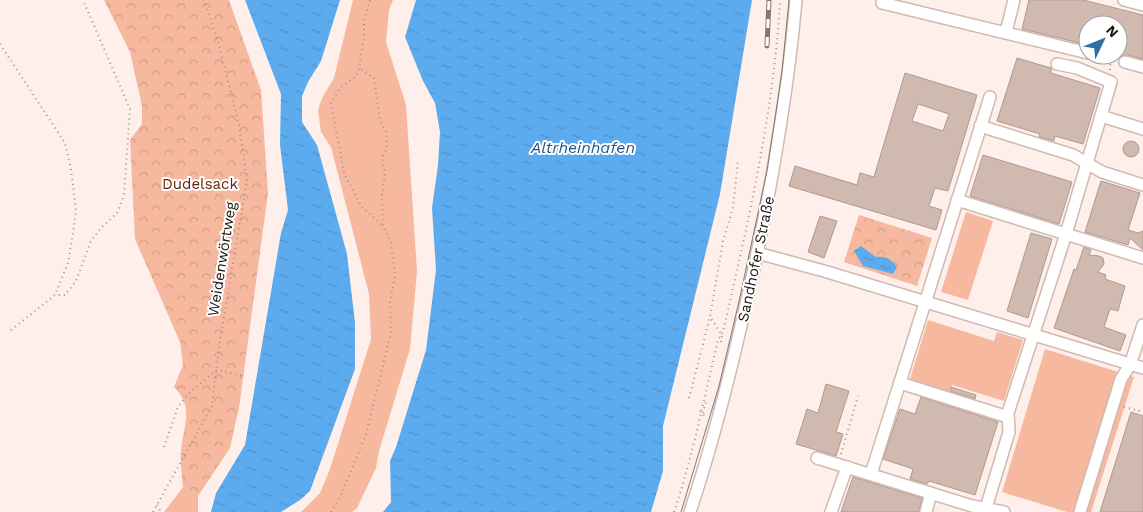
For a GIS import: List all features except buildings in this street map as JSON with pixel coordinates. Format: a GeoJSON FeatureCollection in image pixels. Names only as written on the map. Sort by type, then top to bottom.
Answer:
{"type":"FeatureCollection","features":[{"type":"Feature","properties":{"kind":"street","name":"Sandhofer Straße"},"geometry":{"type":"LineString","coordinates":[[690,512],[719,419],[757,253],[782,124],[796,0]]}},
{"type":"Feature","properties":{"kind":"street"},"geometry":{"type":"LineString","coordinates":[[883,0],[882,3],[1078,50]]}},
{"type":"Feature","properties":{"kind":"street"},"geometry":{"type":"LineString","coordinates":[[1006,32],[1014,0]]}},
{"type":"Feature","properties":{"kind":"street"},"geometry":{"type":"LineString","coordinates":[[1124,0],[1143,5]]}},
{"type":"Feature","properties":{"kind":"street"},"geometry":{"type":"LineString","coordinates":[[1128,62],[1143,67]]}},
{"type":"Feature","properties":{"kind":"street"},"geometry":{"type":"LineString","coordinates":[[986,508],[1009,432],[1008,413],[1066,234],[1111,82],[1077,68],[1057,64]]}},
{"type":"Feature","properties":{"kind":"street"},"geometry":{"type":"LineString","coordinates":[[871,474],[990,97]]}},
{"type":"Feature","properties":{"kind":"street"},"geometry":{"type":"LineString","coordinates":[[1101,116],[1143,129]]}},
{"type":"Feature","properties":{"kind":"street"},"geometry":{"type":"LineString","coordinates":[[980,126],[1073,155],[1102,172],[1143,184]]}},
{"type":"Feature","properties":{"kind":"street"},"geometry":{"type":"LineString","coordinates":[[957,200],[1143,258]]}},
{"type":"Feature","properties":{"kind":"street"},"geometry":{"type":"LineString","coordinates":[[757,253],[925,301],[1143,368]]}},
{"type":"Feature","properties":{"kind":"street"},"geometry":{"type":"LineString","coordinates":[[1080,512],[1121,379],[1130,364],[1143,325]]}},
{"type":"Feature","properties":{"kind":"street"},"geometry":{"type":"LineString","coordinates":[[900,383],[1008,417]]}},
{"type":"Feature","properties":{"kind":"street"},"geometry":{"type":"LineString","coordinates":[[817,458],[972,506],[1004,512]]}},
{"type":"Feature","properties":{"kind":"street"},"geometry":{"type":"LineString","coordinates":[[832,512],[842,466]]}},
{"type":"Feature","properties":{"kind":"street"},"geometry":{"type":"LineString","coordinates":[[926,512],[932,494]]}},
{"type":"Feature","properties":{"kind":"path"},"geometry":{"type":"LineString","coordinates":[[55,294],[65,295],[76,281],[91,242],[101,228],[117,213],[124,195],[130,109],[83,0]]}},
{"type":"Feature","properties":{"kind":"path","name":"Weidenwörtweg"},"geometry":{"type":"LineString","coordinates":[[153,512],[212,406],[230,273],[246,180],[239,125],[218,41],[204,0]]}},
{"type":"Feature","properties":{"kind":"path"},"geometry":{"type":"LineString","coordinates":[[331,512],[342,493],[366,434],[391,333],[390,302],[395,275],[391,242],[383,226],[362,206],[344,173],[331,103],[340,88],[356,76],[364,36],[364,20],[370,0]]}},
{"type":"Feature","properties":{"kind":"path"},"geometry":{"type":"LineString","coordinates":[[721,342],[765,135],[779,30],[780,0]]}},
{"type":"Feature","properties":{"kind":"path"},"geometry":{"type":"LineString","coordinates":[[0,44],[64,143],[76,210],[68,263],[55,294],[11,330]]}},
{"type":"Feature","properties":{"kind":"path"},"geometry":{"type":"LineString","coordinates":[[1111,82],[1110,66],[1112,65]]}},
{"type":"Feature","properties":{"kind":"path"},"geometry":{"type":"LineString","coordinates":[[359,68],[374,78],[380,121],[386,132],[387,148],[382,158],[385,174],[382,194],[383,226]]}},
{"type":"Feature","properties":{"kind":"path"},"geometry":{"type":"LineString","coordinates":[[689,398],[710,317],[723,241],[733,208],[738,160]]}},
{"type":"Feature","properties":{"kind":"path"},"geometry":{"type":"LineString","coordinates":[[710,317],[722,335]]}},
{"type":"Feature","properties":{"kind":"path"},"geometry":{"type":"LineString","coordinates":[[674,512],[686,477],[700,410],[718,340],[722,335]]}},
{"type":"Feature","properties":{"kind":"path"},"geometry":{"type":"LineString","coordinates":[[164,447],[178,407],[189,393],[217,370],[243,376]]}},
{"type":"Feature","properties":{"kind":"path"},"geometry":{"type":"LineString","coordinates":[[842,466],[844,443],[858,396]]}},
{"type":"Feature","properties":{"kind":"path"},"geometry":{"type":"LineString","coordinates":[[703,413],[706,402]]}},
{"type":"Feature","properties":{"kind":"path"},"geometry":{"type":"LineString","coordinates":[[1113,403],[1143,412]]}},
{"type":"Feature","properties":{"kind":"path"},"geometry":{"type":"LineString","coordinates":[[851,418],[857,420]]}},
{"type":"Feature","properties":{"kind":"path"},"geometry":{"type":"LineString","coordinates":[[844,443],[849,444]]}},
{"type":"Feature","properties":{"kind":"path"},"geometry":{"type":"LineString","coordinates":[[157,505],[161,512]]}},
{"type":"Feature","properties":{"kind":"green space","name":"Dudelsack"},"geometry":{"type":"Polygon","coordinates":[[[104,0],[229,0],[261,90],[268,193],[239,408],[230,448],[198,496],[183,487],[181,456],[186,410],[184,402],[174,387],[183,365],[180,342],[135,239],[130,140],[142,124],[142,106],[130,52],[104,0]]]}},
{"type":"Feature","properties":{"kind":"green space"},"geometry":{"type":"Polygon","coordinates":[[[353,0],[393,0],[389,10],[386,42],[406,105],[417,271],[410,349],[379,451],[376,468],[357,508],[352,512],[301,512],[320,493],[330,469],[371,339],[369,294],[331,147],[321,132],[318,110],[322,98],[334,78],[353,0]]]}},
{"type":"Feature","properties":{"kind":"green space"},"geometry":{"type":"Polygon","coordinates":[[[966,212],[993,221],[968,300],[941,292],[966,212]]]}},
{"type":"Feature","properties":{"kind":"green space"},"geometry":{"type":"Polygon","coordinates":[[[859,215],[932,238],[917,286],[844,262],[859,215]]]}},
{"type":"Feature","properties":{"kind":"green space"},"geometry":{"type":"Polygon","coordinates":[[[928,320],[994,341],[997,332],[1023,340],[1004,401],[952,385],[948,395],[909,382],[928,320]]]}},
{"type":"Feature","properties":{"kind":"green space"},"geometry":{"type":"Polygon","coordinates":[[[1045,349],[1134,377],[1091,512],[1067,512],[1002,492],[1045,349]]]}},
{"type":"Feature","properties":{"kind":"green space"},"geometry":{"type":"Polygon","coordinates":[[[183,487],[198,496],[198,512],[164,512],[183,487]]]}},
{"type":"Feature","properties":{"kind":"water"},"geometry":{"type":"Polygon","coordinates":[[[245,0],[340,0],[321,61],[302,96],[302,122],[317,145],[347,254],[355,323],[355,369],[310,491],[281,512],[211,512],[216,493],[245,445],[281,233],[288,210],[280,145],[281,94],[245,0]]]}},
{"type":"Feature","properties":{"kind":"water","name":"Altrheinhafen"},"geometry":{"type":"Polygon","coordinates":[[[416,0],[752,0],[720,194],[663,426],[663,471],[651,512],[383,512],[391,502],[390,461],[426,350],[436,270],[432,208],[440,132],[435,103],[423,81],[405,37],[416,0]]]}},
{"type":"Feature","properties":{"kind":"water"},"geometry":{"type":"Polygon","coordinates":[[[861,246],[876,257],[883,257],[893,262],[897,267],[893,274],[863,266],[854,251],[861,246]]]}},
{"type":"Feature","properties":{"kind":"tram line"},"geometry":{"type":"LineString","coordinates":[[681,512],[719,386],[767,171],[782,72],[789,0]]}},
{"type":"Feature","properties":{"kind":"railway"},"geometry":{"type":"LineString","coordinates":[[767,46],[769,0]]}}]}
